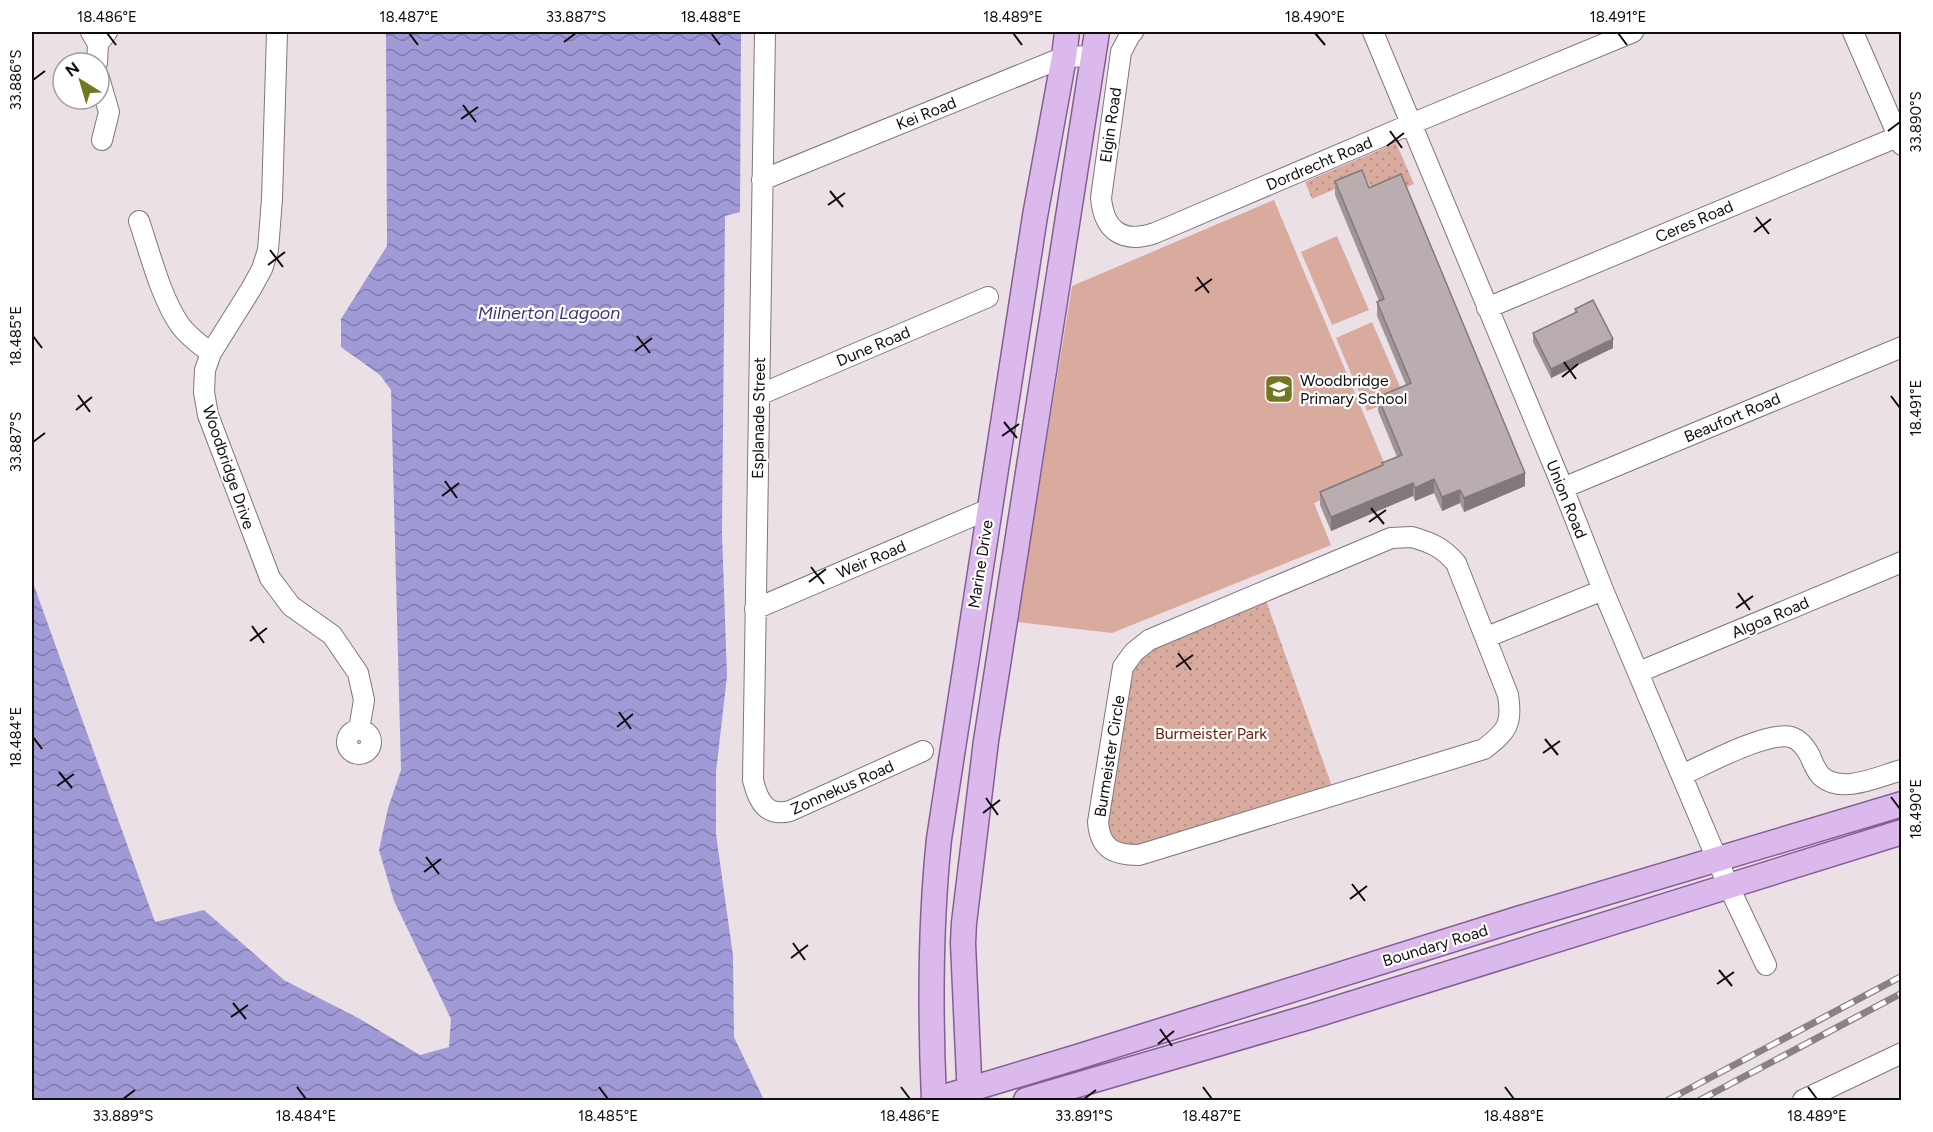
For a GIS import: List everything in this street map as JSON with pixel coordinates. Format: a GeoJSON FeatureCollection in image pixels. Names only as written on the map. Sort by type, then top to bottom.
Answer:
{"type":"FeatureCollection","features":[{"type":"Feature","properties":{"kind":"main road","name":"Marine Drive"},"geometry":{"type":"LineString","coordinates":[[933,1100],[932,916],[944,797],[1035,216],[1067,32]]}},
{"type":"Feature","properties":{"kind":"main road","name":"Marine Drive"},"geometry":{"type":"LineString","coordinates":[[970,1095],[964,922],[986,741],[1097,32]]}},
{"type":"Feature","properties":{"kind":"main road","name":"Boundary Road"},"geometry":{"type":"LineString","coordinates":[[933,1100],[970,1095],[1521,918],[1902,804]]}},
{"type":"Feature","properties":{"kind":"main road","name":"Boundary Road"},"geometry":{"type":"LineString","coordinates":[[1026,1101],[1309,1017],[1902,832]]}},
{"type":"Feature","properties":{"kind":"street","name":"Woodbridge Drive"},"geometry":{"type":"LineString","coordinates":[[277,32],[272,199],[268,250],[252,289],[211,353],[205,370],[204,392],[208,415],[270,578],[291,606],[332,635],[351,662],[362,683],[364,700],[359,730]]}},
{"type":"Feature","properties":{"kind":"street","name":"Esplanade Street"},"geometry":{"type":"LineString","coordinates":[[762,802],[753,780],[765,32]]}},
{"type":"Feature","properties":{"kind":"street","name":"Elgin Road"},"geometry":{"type":"LineString","coordinates":[[1107,222],[1102,211],[1102,189],[1115,88],[1121,52],[1133,32]]}},
{"type":"Feature","properties":{"kind":"street","name":"Union Road"},"geometry":{"type":"LineString","coordinates":[[1373,32],[1563,488],[1603,590],[1717,860],[1766,965]]}},
{"type":"Feature","properties":{"kind":"street","name":"Dordrecht Road"},"geometry":{"type":"LineString","coordinates":[[1107,222],[1124,236],[1145,237],[1633,32]]}},
{"type":"Feature","properties":{"kind":"street"},"geometry":{"type":"LineString","coordinates":[[1853,32],[1900,139]]}},
{"type":"Feature","properties":{"kind":"street","name":"Kei Road"},"geometry":{"type":"LineString","coordinates":[[762,180],[1064,57],[1093,56]]}},
{"type":"Feature","properties":{"kind":"street"},"geometry":{"type":"LineString","coordinates":[[102,140],[109,111]]}},
{"type":"Feature","properties":{"kind":"street","name":"Ceres Road"},"geometry":{"type":"LineString","coordinates":[[1487,308],[1900,139]]}},
{"type":"Feature","properties":{"kind":"street"},"geometry":{"type":"LineString","coordinates":[[139,221],[170,309],[181,327],[211,353]]}},
{"type":"Feature","properties":{"kind":"street","name":"Dune Road"},"geometry":{"type":"LineString","coordinates":[[759,395],[988,297]]}},
{"type":"Feature","properties":{"kind":"street","name":"Beaufort Road"},"geometry":{"type":"LineString","coordinates":[[1563,488],[1902,347]]}},
{"type":"Feature","properties":{"kind":"street","name":"Weir Road"},"geometry":{"type":"LineString","coordinates":[[755,609],[988,509]]}},
{"type":"Feature","properties":{"kind":"street","name":"Burmeister Circle"},"geometry":{"type":"LineString","coordinates":[[1412,537],[1445,551],[1456,563],[1487,637],[1508,695],[1511,713],[1508,726],[1484,749],[1139,855],[1122,854],[1106,846],[1101,839],[1098,822],[1124,667],[1134,652],[1149,640],[1391,538],[1412,537]]}},
{"type":"Feature","properties":{"kind":"street","name":"Algoa Road"},"geometry":{"type":"LineString","coordinates":[[1639,672],[1902,562]]}},
{"type":"Feature","properties":{"kind":"street"},"geometry":{"type":"LineString","coordinates":[[1487,637],[1603,590]]}},
{"type":"Feature","properties":{"kind":"street"},"geometry":{"type":"LineString","coordinates":[[1682,775],[1761,740],[1777,736],[1792,737],[1801,743],[1823,778],[1837,783],[1850,785],[1902,770]]}},
{"type":"Feature","properties":{"kind":"street","name":"Zonnekus Road"},"geometry":{"type":"LineString","coordinates":[[762,802],[769,810],[776,813],[790,811],[923,751]]}},
{"type":"Feature","properties":{"kind":"street"},"geometry":{"type":"LineString","coordinates":[[1803,1101],[1902,1053]]}},
{"type":"Feature","properties":{"kind":"green space"},"geometry":{"type":"Polygon","coordinates":[[[1396,143],[1414,184],[1407,187],[1404,182],[1374,195],[1365,176],[1312,199],[1305,182],[1396,143]]]}},
{"type":"Feature","properties":{"kind":"green space","name":"Woodbridge Primary School"},"geometry":{"type":"Polygon","coordinates":[[[1274,200],[1388,472],[1314,503],[1331,545],[1112,633],[1017,622],[1072,286],[1274,200]]]}},
{"type":"Feature","properties":{"kind":"green space"},"geometry":{"type":"Polygon","coordinates":[[[1337,236],[1369,310],[1332,325],[1301,252],[1337,236]]]}},
{"type":"Feature","properties":{"kind":"green space"},"geometry":{"type":"Polygon","coordinates":[[[1372,322],[1404,396],[1367,411],[1336,338],[1372,322]]]}},
{"type":"Feature","properties":{"kind":"green space","name":"Burmeister Park"},"geometry":{"type":"Polygon","coordinates":[[[1263,592],[1335,795],[1139,855],[1099,831],[1134,652],[1263,592]]]}},
{"type":"Feature","properties":{"kind":"water","name":"Milnerton Lagoon"},"geometry":{"type":"Polygon","coordinates":[[[382,32],[741,32],[740,212],[725,216],[722,533],[727,676],[716,772],[716,834],[733,956],[734,1037],[764,1100],[32,1100],[32,580],[155,922],[204,910],[284,980],[360,1019],[420,1055],[449,1047],[451,1019],[394,901],[379,850],[388,808],[401,770],[391,390],[380,375],[341,347],[341,319],[387,246],[386,35],[382,32]]]}},
{"type":"Feature","properties":{"kind":"building"},"geometry":{"type":"Polygon","coordinates":[[[1362,170],[1369,188],[1401,174],[1525,473],[1464,498],[1460,490],[1442,497],[1434,479],[1415,488],[1413,483],[1331,517],[1320,492],[1402,455],[1378,397],[1411,383],[1377,302],[1384,299],[1335,181],[1362,170]]]}},
{"type":"Feature","properties":{"kind":"building"},"geometry":{"type":"Polygon","coordinates":[[[1593,300],[1613,339],[1551,369],[1533,333],[1577,312],[1575,309],[1593,300]]]}},
{"type":"Feature","properties":{"kind":"railway"},"geometry":{"type":"LineString","coordinates":[[1668,1100],[1902,976]]}},
{"type":"Feature","properties":{"kind":"railway"},"geometry":{"type":"LineString","coordinates":[[1700,1100],[1902,993]]}},
{"type":"Feature","properties":{"kind":"place","name":"Woodbridge Primary School"},"geometry":{"type":"Point","coordinates":[1279,389]}}]}
